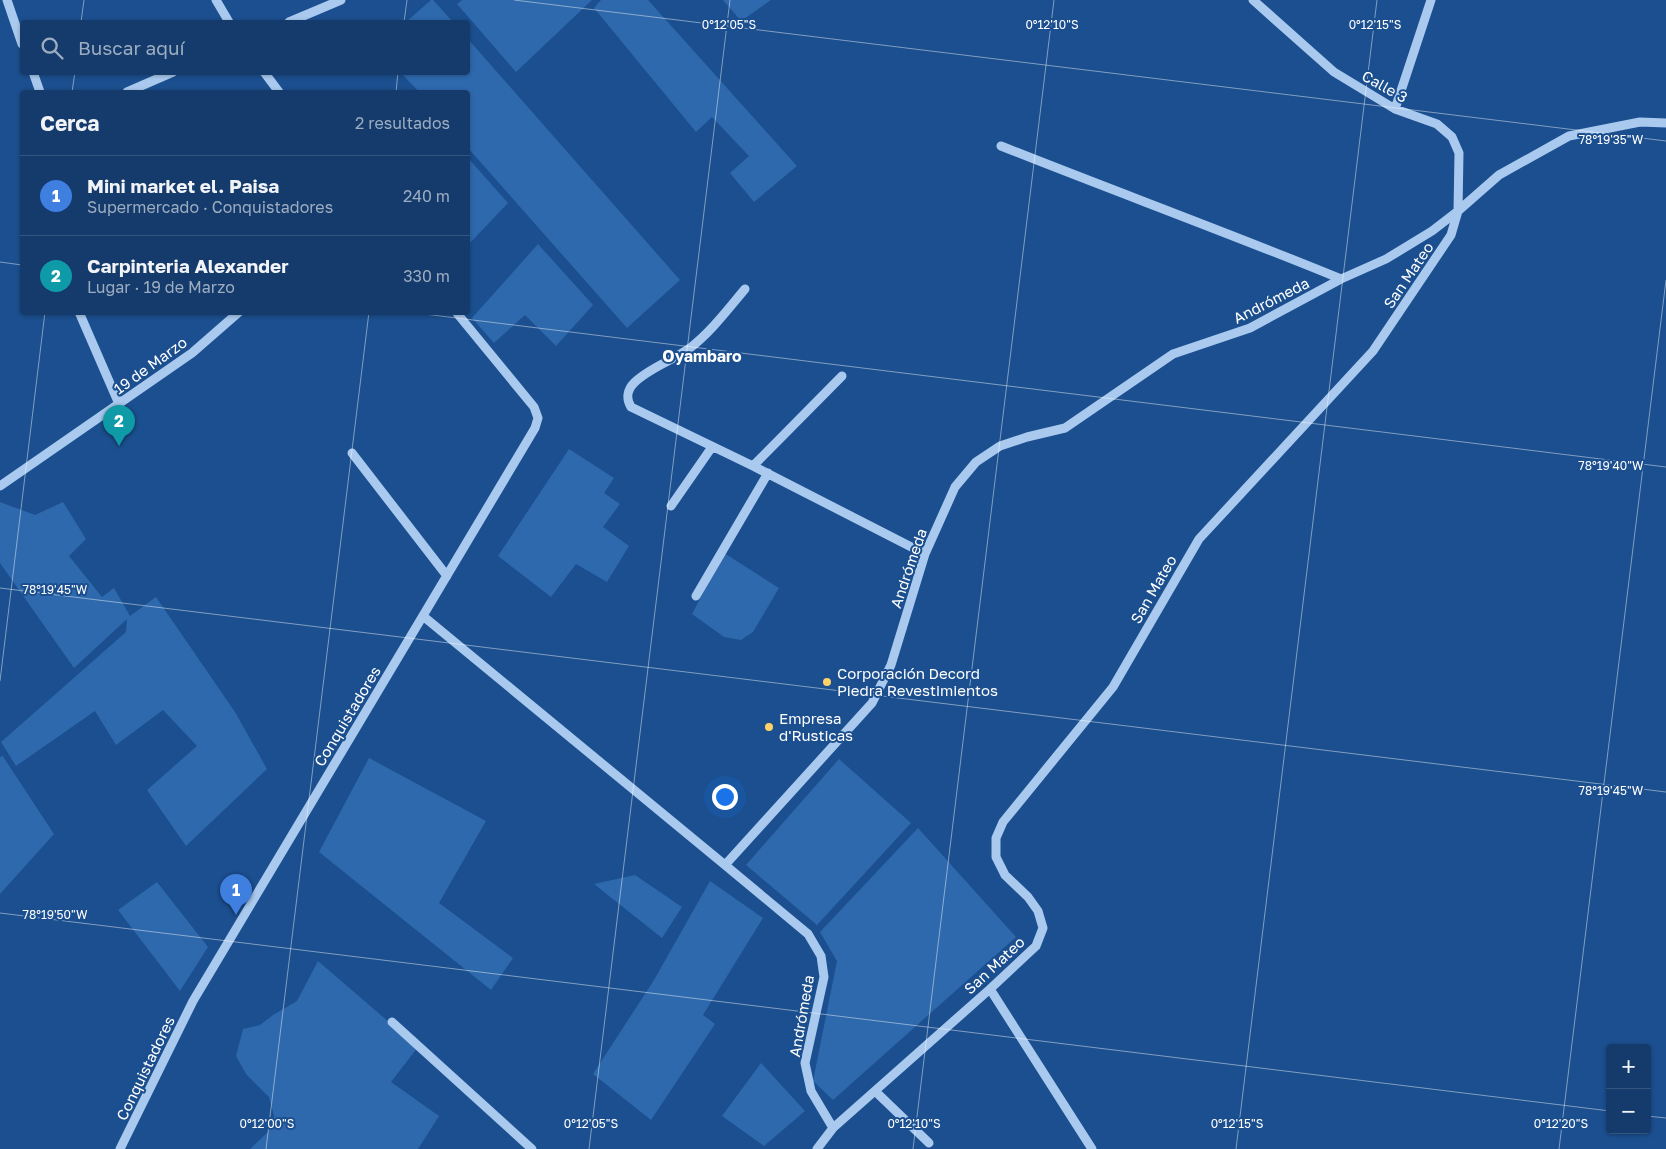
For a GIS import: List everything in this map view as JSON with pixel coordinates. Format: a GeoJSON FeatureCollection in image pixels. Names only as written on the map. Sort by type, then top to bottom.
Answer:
{"type":"FeatureCollection","features":[{"type":"Feature","properties":{"kind":"street"},"geometry":{"type":"LineString","coordinates":[[7,0],[20,38]]}},
{"type":"Feature","properties":{"kind":"street"},"geometry":{"type":"LineString","coordinates":[[216,0],[228,20]]}},
{"type":"Feature","properties":{"kind":"street"},"geometry":{"type":"LineString","coordinates":[[294,20],[341,0]]}},
{"type":"Feature","properties":{"kind":"street","name":"Calle 3"},"geometry":{"type":"LineString","coordinates":[[1253,0],[1334,72],[1395,109],[1436,124],[1452,137],[1459,153],[1458,211]]}},
{"type":"Feature","properties":{"kind":"street"},"geometry":{"type":"LineString","coordinates":[[1395,109],[1431,0]]}},
{"type":"Feature","properties":{"kind":"street"},"geometry":{"type":"LineString","coordinates":[[34,75],[39,90]]}},
{"type":"Feature","properties":{"kind":"street"},"geometry":{"type":"LineString","coordinates":[[132,90],[166,75]]}},
{"type":"Feature","properties":{"kind":"street"},"geometry":{"type":"LineString","coordinates":[[266,75],[278,90]]}},
{"type":"Feature","properties":{"kind":"street"},"geometry":{"type":"LineString","coordinates":[[1458,211],[1499,175],[1569,136],[1640,122],[1666,123]]}},
{"type":"Feature","properties":{"kind":"street"},"geometry":{"type":"LineString","coordinates":[[1001,146],[1262,247],[1341,280]]}},
{"type":"Feature","properties":{"kind":"street","name":"Andrómeda"},"geometry":{"type":"LineString","coordinates":[[834,1128],[811,1092],[805,1063],[824,977],[821,956],[808,934],[725,865],[872,703],[891,665],[925,554],[955,487],[976,462],[1000,446],[1065,428],[1173,354],[1250,328],[1386,258],[1432,231],[1458,211]]}},
{"type":"Feature","properties":{"kind":"street","name":"San Mateo"},"geometry":{"type":"LineString","coordinates":[[816,1149],[834,1128],[1036,946],[1043,928],[1038,911],[1028,897],[1005,875],[996,857],[996,838],[1002,822],[1113,687],[1199,539],[1373,351],[1451,235],[1458,211]]}},
{"type":"Feature","properties":{"kind":"street"},"geometry":{"type":"LineString","coordinates":[[745,289],[714,326],[690,348],[633,383],[627,393],[628,402],[631,407],[753,466],[925,554]]}},
{"type":"Feature","properties":{"kind":"street"},"geometry":{"type":"LineString","coordinates":[[80,315],[119,404]]}},
{"type":"Feature","properties":{"kind":"street","name":"19 de Marzo"},"geometry":{"type":"LineString","coordinates":[[0,486],[192,353],[236,315]]}},
{"type":"Feature","properties":{"kind":"street","name":"Conquistadores"},"geometry":{"type":"LineString","coordinates":[[120,1149],[193,1001],[535,428],[538,418],[534,406],[458,315]]}},
{"type":"Feature","properties":{"kind":"street"},"geometry":{"type":"LineString","coordinates":[[753,466],[842,376]]}},
{"type":"Feature","properties":{"kind":"street"},"geometry":{"type":"LineString","coordinates":[[671,506],[712,447]]}},
{"type":"Feature","properties":{"kind":"street"},"geometry":{"type":"LineString","coordinates":[[352,453],[446,576]]}},
{"type":"Feature","properties":{"kind":"street"},"geometry":{"type":"LineString","coordinates":[[696,596],[768,474]]}},
{"type":"Feature","properties":{"kind":"street"},"geometry":{"type":"LineString","coordinates":[[423,616],[725,865]]}},
{"type":"Feature","properties":{"kind":"street"},"geometry":{"type":"LineString","coordinates":[[990,989],[1092,1149]]}},
{"type":"Feature","properties":{"kind":"street"},"geometry":{"type":"LineString","coordinates":[[392,1022],[532,1149]]}},
{"type":"Feature","properties":{"kind":"street"},"geometry":{"type":"LineString","coordinates":[[875,1091],[929,1143]]}},
{"type":"Feature","properties":{"kind":"shaded area"},"geometry":{"type":"Polygon","coordinates":[[[433,0],[451,20],[408,20],[433,0]]]}},
{"type":"Feature","properties":{"kind":"shaded area"},"geometry":{"type":"Polygon","coordinates":[[[462,0],[592,0],[516,72],[457,4],[462,0]]]}},
{"type":"Feature","properties":{"kind":"shaded area"},"geometry":{"type":"Polygon","coordinates":[[[601,0],[648,0],[797,166],[754,202],[730,173],[749,156],[712,117],[696,132],[594,8],[601,0]]]}},
{"type":"Feature","properties":{"kind":"shaded area"},"geometry":{"type":"Polygon","coordinates":[[[723,0],[771,0],[741,21],[723,0]]]}},
{"type":"Feature","properties":{"kind":"shaded area"},"geometry":{"type":"Polygon","coordinates":[[[470,41],[680,280],[627,328],[470,150],[470,90],[417,90],[403,75],[470,75],[470,41]]]}},
{"type":"Feature","properties":{"kind":"shaded area"},"geometry":{"type":"Polygon","coordinates":[[[470,160],[508,203],[470,243],[470,160]]]}},
{"type":"Feature","properties":{"kind":"shaded area"},"geometry":{"type":"Polygon","coordinates":[[[538,244],[593,305],[556,346],[525,315],[494,343],[472,318],[538,244]]]}},
{"type":"Feature","properties":{"kind":"shaded area"},"geometry":{"type":"Polygon","coordinates":[[[569,449],[614,478],[604,493],[620,504],[603,527],[629,546],[607,582],[576,564],[551,597],[498,556],[569,449]]]}},
{"type":"Feature","properties":{"kind":"shaded area"},"geometry":{"type":"Polygon","coordinates":[[[0,502],[35,515],[63,502],[86,539],[69,556],[102,597],[114,588],[130,616],[156,597],[235,712],[267,769],[186,846],[147,790],[197,746],[163,710],[116,745],[95,711],[16,766],[1,742],[126,632],[127,619],[74,668],[0,563],[0,502]]]}},
{"type":"Feature","properties":{"kind":"shaded area"},"geometry":{"type":"Polygon","coordinates":[[[724,553],[779,588],[753,632],[741,640],[724,637],[692,614],[724,553]]]}},
{"type":"Feature","properties":{"kind":"shaded area"},"geometry":{"type":"Polygon","coordinates":[[[2,755],[54,834],[0,894],[0,758],[2,755]]]}},
{"type":"Feature","properties":{"kind":"shaded area"},"geometry":{"type":"Polygon","coordinates":[[[369,758],[486,821],[439,903],[513,958],[491,990],[319,852],[369,758]]]}},
{"type":"Feature","properties":{"kind":"shaded area"},"geometry":{"type":"Polygon","coordinates":[[[839,759],[911,823],[817,925],[746,865],[839,759]]]}},
{"type":"Feature","properties":{"kind":"shaded area"},"geometry":{"type":"Polygon","coordinates":[[[918,828],[1016,937],[833,1100],[813,1081],[837,961],[820,932],[918,828]]]}},
{"type":"Feature","properties":{"kind":"shaded area"},"geometry":{"type":"Polygon","coordinates":[[[635,875],[682,907],[662,938],[594,884],[635,875]]]}},
{"type":"Feature","properties":{"kind":"shaded area"},"geometry":{"type":"Polygon","coordinates":[[[710,881],[763,918],[703,1015],[715,1024],[651,1120],[593,1074],[654,980],[710,881]]]}},
{"type":"Feature","properties":{"kind":"shaded area"},"geometry":{"type":"Polygon","coordinates":[[[157,882],[208,947],[180,991],[118,910],[157,882]]]}},
{"type":"Feature","properties":{"kind":"shaded area"},"geometry":{"type":"Polygon","coordinates":[[[318,961],[418,1047],[391,1082],[439,1116],[418,1149],[250,1149],[268,1132],[274,1116],[269,1097],[246,1074],[236,1056],[243,1029],[260,1025],[297,1001],[318,961]]]}},
{"type":"Feature","properties":{"kind":"shaded area"},"geometry":{"type":"Polygon","coordinates":[[[761,1063],[805,1111],[764,1146],[722,1116],[761,1063]]]}},
{"type":"Feature","properties":{"kind":"place","name":"Carpinteria Alexander"},"geometry":{"type":"Point","coordinates":[119,446]}},
{"type":"Feature","properties":{"kind":"place","name":"Corporación Decord Piedra Revestimientos"},"geometry":{"type":"Point","coordinates":[827,682]}},
{"type":"Feature","properties":{"kind":"place","name":"Empresa d'Rusticas"},"geometry":{"type":"Point","coordinates":[769,727]}},
{"type":"Feature","properties":{"kind":"place","name":"Mini market el. Paisa"},"geometry":{"type":"Point","coordinates":[236,915]}},
{"type":"Feature","properties":{"kind":"district","name":"Oyambaro"},"geometry":{"type":"Point","coordinates":[702,356]}}]}
